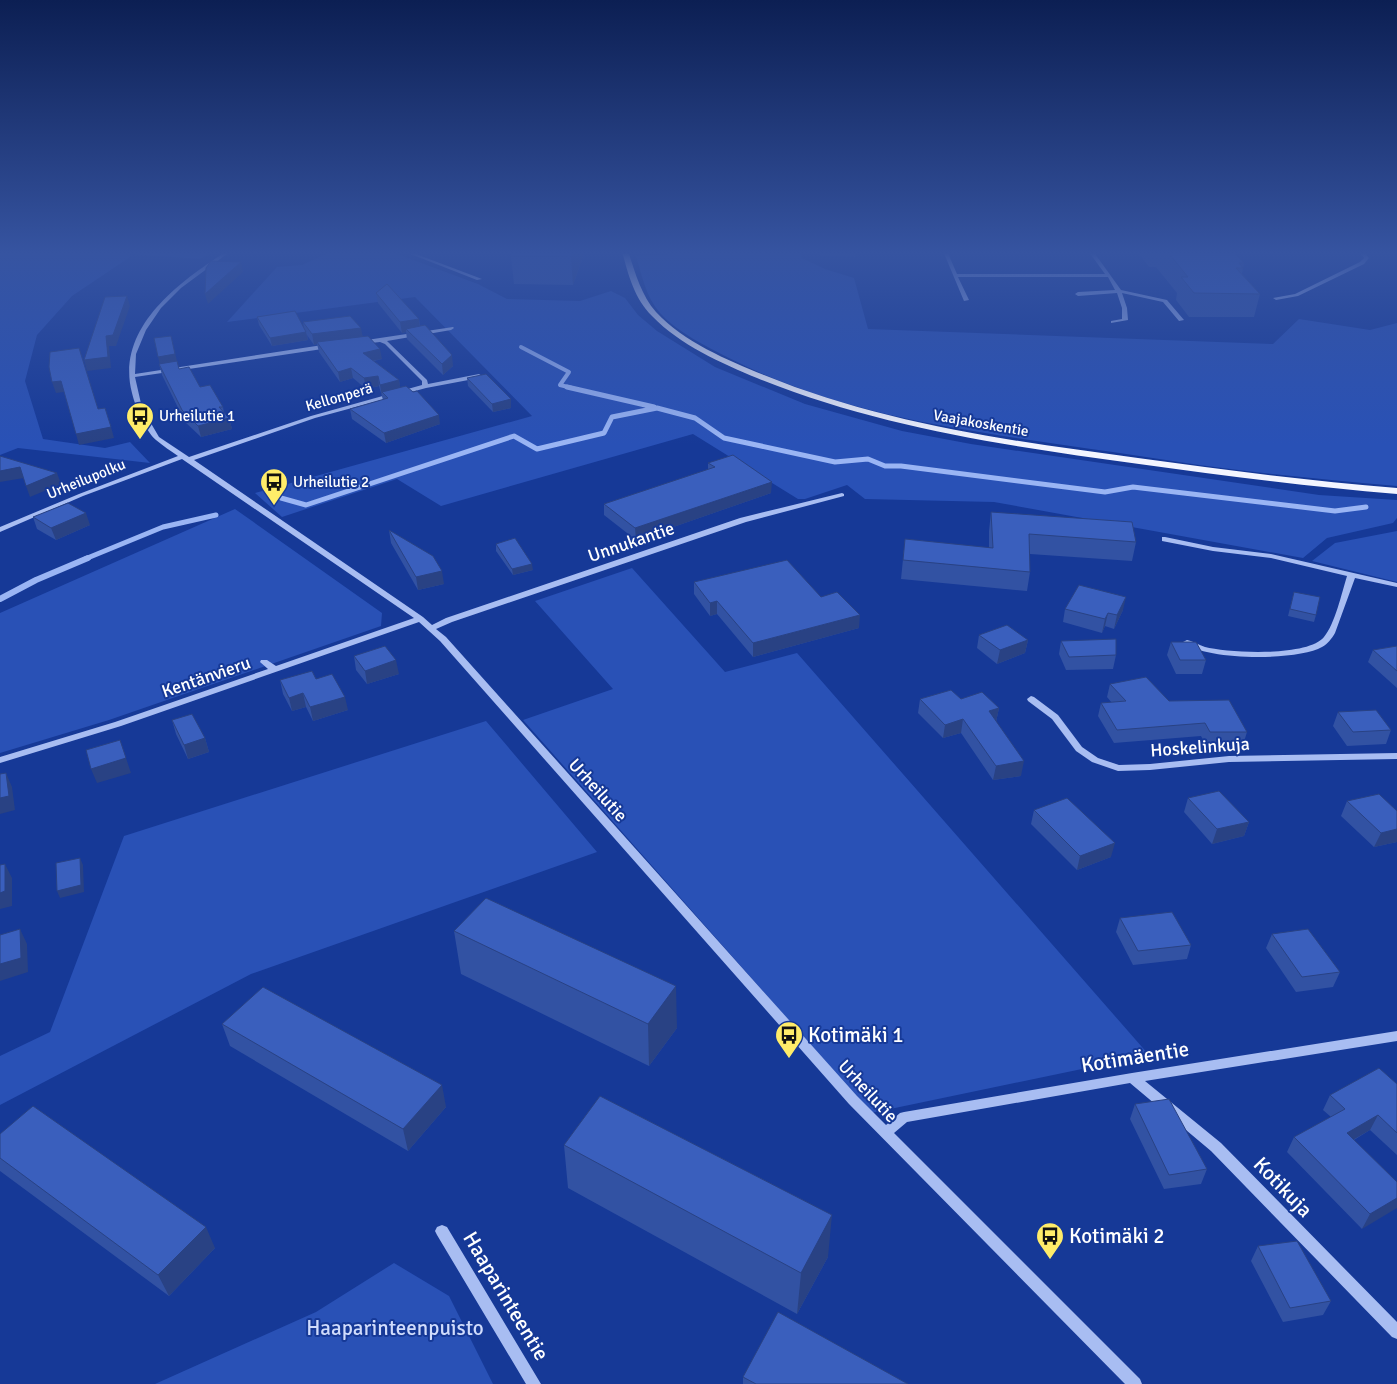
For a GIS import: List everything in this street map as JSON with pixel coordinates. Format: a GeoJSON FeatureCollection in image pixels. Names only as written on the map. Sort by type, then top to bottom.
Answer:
{"type":"FeatureCollection","features":[{"type":"Feature","properties":{"kind":"main road","name":"Vaajakoskentie"},"geometry":{"type":"LineString","coordinates":[[657,316],[670,328],[698,347],[732,364],[814,398],[864,413],[932,429],[1016,443],[1262,478],[1397,491]]}},
{"type":"Feature","properties":{"kind":"street","name":"Urheilutie"},"geometry":{"type":"LineString","coordinates":[[150,316],[133,355],[132,376],[135,400],[144,420],[157,438],[432,628],[808,1051],[885,1133],[1135,1384]]}},
{"type":"Feature","properties":{"kind":"street"},"geometry":{"type":"LineString","coordinates":[[1113,322],[1125,320],[1125,316]]}},
{"type":"Feature","properties":{"kind":"street"},"geometry":{"type":"LineString","coordinates":[[1177,316],[1181,320]]}},
{"type":"Feature","properties":{"kind":"street"},"geometry":{"type":"LineString","coordinates":[[350,343],[381,340],[451,328]]}},
{"type":"Feature","properties":{"kind":"street"},"geometry":{"type":"LineString","coordinates":[[381,340],[387,343],[425,381],[425,386],[487,375]]}},
{"type":"Feature","properties":{"kind":"street"},"geometry":{"type":"LineString","coordinates":[[132,376],[341,345]]}},
{"type":"Feature","properties":{"kind":"street","name":"Kellonperä"},"geometry":{"type":"LineString","coordinates":[[185,458],[313,417],[425,386]]}},
{"type":"Feature","properties":{"kind":"street","name":"Urheilupolku"},"geometry":{"type":"LineString","coordinates":[[0,530],[82,495],[185,458]]}},
{"type":"Feature","properties":{"kind":"street","name":"Unnukantie"},"geometry":{"type":"LineString","coordinates":[[432,628],[449,620],[743,520],[842,495]]}},
{"type":"Feature","properties":{"kind":"street"},"geometry":{"type":"LineString","coordinates":[[1164,538],[1213,548],[1271,556],[1397,585]]}},
{"type":"Feature","properties":{"kind":"street"},"geometry":{"type":"LineString","coordinates":[[1186,642],[1204,649],[1230,652],[1296,652],[1317,647],[1327,640],[1352,574]]}},
{"type":"Feature","properties":{"kind":"street","name":"Kentänvieru"},"geometry":{"type":"LineString","coordinates":[[0,760],[118,724],[420,619]]}},
{"type":"Feature","properties":{"kind":"street"},"geometry":{"type":"LineString","coordinates":[[264,662],[276,670]]}},
{"type":"Feature","properties":{"kind":"street","name":"Hoskelinkuja"},"geometry":{"type":"LineString","coordinates":[[1031,699],[1055,718],[1079,750],[1095,760],[1118,768],[1229,759],[1397,756]]}},
{"type":"Feature","properties":{"kind":"street","name":"Kotimäentie"},"geometry":{"type":"LineString","coordinates":[[885,1133],[904,1117],[1132,1078],[1397,1036]]}},
{"type":"Feature","properties":{"kind":"street","name":"Kotikuja"},"geometry":{"type":"LineString","coordinates":[[1132,1078],[1216,1147],[1397,1332]]}},
{"type":"Feature","properties":{"kind":"street","name":"Haaparinteentie"},"geometry":{"type":"LineString","coordinates":[[442,1231],[534,1384]]}},
{"type":"Feature","properties":{"kind":"green space"},"geometry":{"type":"Polygon","coordinates":[[[0,316],[54,316],[37,335],[25,381],[43,439],[105,448],[130,442],[150,463],[18,448],[0,455],[0,316]]]}},
{"type":"Feature","properties":{"kind":"green space"},"geometry":{"type":"Polygon","coordinates":[[[233,316],[275,316],[227,322],[233,316]]]}},
{"type":"Feature","properties":{"kind":"green space"},"geometry":{"type":"Polygon","coordinates":[[[433,316],[639,316],[657,331],[715,367],[805,404],[902,431],[971,444],[1319,495],[1397,500],[1397,518],[1393,523],[1327,538],[1303,558],[994,502],[865,499],[847,485],[805,499],[798,499],[693,434],[441,506],[397,479],[282,517],[255,493],[532,416],[433,316]]]}},
{"type":"Feature","properties":{"kind":"green space"},"geometry":{"type":"Polygon","coordinates":[[[663,316],[864,316],[868,329],[1273,344],[1299,319],[1370,330],[1397,323],[1397,486],[1221,468],[998,435],[861,408],[773,378],[729,358],[675,327],[663,316]]]}},
{"type":"Feature","properties":{"kind":"green space"},"geometry":{"type":"Polygon","coordinates":[[[235,509],[382,613],[381,626],[109,720],[0,753],[0,613],[235,509]]]}},
{"type":"Feature","properties":{"kind":"green space"},"geometry":{"type":"Polygon","coordinates":[[[1397,531],[1397,582],[1312,561],[1335,543],[1397,531]]]}},
{"type":"Feature","properties":{"kind":"green space"},"geometry":{"type":"Polygon","coordinates":[[[632,568],[725,672],[797,653],[1149,1055],[871,1113],[523,720],[613,689],[535,601],[632,568]]]}},
{"type":"Feature","properties":{"kind":"green space"},"geometry":{"type":"Polygon","coordinates":[[[486,721],[597,852],[251,974],[0,1105],[0,1056],[50,1032],[124,836],[486,721]]]}},
{"type":"Feature","properties":{"kind":"green space","name":"Haaparinteenpuisto"},"geometry":{"type":"Polygon","coordinates":[[[394,1263],[449,1296],[493,1384],[155,1384],[316,1312],[394,1263]]]}},
{"type":"Feature","properties":{"kind":"building"},"geometry":{"type":"Polygon","coordinates":[[[99,316],[120,316],[113,335],[106,336],[108,357],[84,360],[99,316]]]}},
{"type":"Feature","properties":{"kind":"building"},"geometry":{"type":"Polygon","coordinates":[[[297,316],[306,332],[270,338],[257,317],[297,316]]]}},
{"type":"Feature","properties":{"kind":"building"},"geometry":{"type":"Polygon","coordinates":[[[350,316],[361,328],[312,334],[303,322],[350,316]]]}},
{"type":"Feature","properties":{"kind":"building"},"geometry":{"type":"Polygon","coordinates":[[[395,316],[416,316],[419,319],[400,322],[395,316]]]}},
{"type":"Feature","properties":{"kind":"building"},"geometry":{"type":"Polygon","coordinates":[[[425,325],[452,355],[442,364],[406,329],[425,325]]]}},
{"type":"Feature","properties":{"kind":"building"},"geometry":{"type":"Polygon","coordinates":[[[171,336],[175,354],[158,357],[154,338],[171,336]]]}},
{"type":"Feature","properties":{"kind":"building"},"geometry":{"type":"Polygon","coordinates":[[[368,336],[380,349],[363,353],[399,380],[380,385],[378,376],[364,378],[351,368],[338,372],[317,342],[368,336]]]}},
{"type":"Feature","properties":{"kind":"building"},"geometry":{"type":"Polygon","coordinates":[[[79,348],[98,409],[105,408],[111,427],[76,434],[61,381],[52,382],[49,367],[50,352],[79,348]]]}},
{"type":"Feature","properties":{"kind":"building"},"geometry":{"type":"Polygon","coordinates":[[[177,361],[179,369],[189,367],[200,387],[210,385],[223,407],[219,407],[229,418],[198,426],[182,410],[159,364],[177,361]]]}},
{"type":"Feature","properties":{"kind":"building"},"geometry":{"type":"Polygon","coordinates":[[[486,374],[511,399],[492,404],[467,378],[486,374]]]}},
{"type":"Feature","properties":{"kind":"building"},"geometry":{"type":"Polygon","coordinates":[[[406,386],[413,392],[417,391],[439,415],[384,433],[350,409],[388,398],[382,392],[406,386]]]}},
{"type":"Feature","properties":{"kind":"building"},"geometry":{"type":"Polygon","coordinates":[[[733,455],[772,482],[635,528],[604,504],[715,467],[708,463],[733,455]]]}},
{"type":"Feature","properties":{"kind":"building"},"geometry":{"type":"Polygon","coordinates":[[[0,456],[57,473],[26,486],[20,467],[0,471],[0,456]]]}},
{"type":"Feature","properties":{"kind":"building"},"geometry":{"type":"Polygon","coordinates":[[[68,503],[86,513],[51,528],[33,517],[68,503]]]}},
{"type":"Feature","properties":{"kind":"building"},"geometry":{"type":"Polygon","coordinates":[[[991,512],[1132,522],[1136,542],[1029,534],[1030,572],[903,560],[905,539],[993,548],[991,512]]]}},
{"type":"Feature","properties":{"kind":"building"},"geometry":{"type":"Polygon","coordinates":[[[389,530],[433,556],[442,571],[416,577],[389,530]]]}},
{"type":"Feature","properties":{"kind":"building"},"geometry":{"type":"Polygon","coordinates":[[[515,538],[532,564],[512,569],[496,544],[515,538]]]}},
{"type":"Feature","properties":{"kind":"building"},"geometry":{"type":"Polygon","coordinates":[[[787,560],[821,597],[837,592],[860,615],[753,643],[717,601],[710,603],[694,582],[787,560]]]}},
{"type":"Feature","properties":{"kind":"building"},"geometry":{"type":"Polygon","coordinates":[[[1079,585],[1126,597],[1117,615],[1108,613],[1105,619],[1065,609],[1079,585]]]}},
{"type":"Feature","properties":{"kind":"building"},"geometry":{"type":"Polygon","coordinates":[[[1294,592],[1320,597],[1316,615],[1290,609],[1294,592]]]}},
{"type":"Feature","properties":{"kind":"building"},"geometry":{"type":"Polygon","coordinates":[[[1007,625],[1028,640],[1000,650],[979,635],[1007,625]]]}},
{"type":"Feature","properties":{"kind":"building"},"geometry":{"type":"Polygon","coordinates":[[[1116,639],[1116,655],[1069,657],[1061,641],[1116,639]]]}},
{"type":"Feature","properties":{"kind":"building"},"geometry":{"type":"Polygon","coordinates":[[[1171,642],[1196,642],[1206,660],[1180,660],[1171,642]]]}},
{"type":"Feature","properties":{"kind":"building"},"geometry":{"type":"Polygon","coordinates":[[[385,646],[396,660],[365,671],[354,656],[385,646]]]}},
{"type":"Feature","properties":{"kind":"building"},"geometry":{"type":"Polygon","coordinates":[[[1397,646],[1397,671],[1373,650],[1397,646]]]}},
{"type":"Feature","properties":{"kind":"building"},"geometry":{"type":"Polygon","coordinates":[[[312,671],[316,679],[332,674],[345,697],[310,707],[303,693],[289,698],[280,680],[312,671]]]}},
{"type":"Feature","properties":{"kind":"building"},"geometry":{"type":"Polygon","coordinates":[[[1146,677],[1169,701],[1229,700],[1247,732],[1210,732],[1205,723],[1117,730],[1101,703],[1126,701],[1110,684],[1146,677]]]}},
{"type":"Feature","properties":{"kind":"building"},"geometry":{"type":"Polygon","coordinates":[[[951,690],[961,699],[982,692],[999,708],[989,711],[1024,761],[996,766],[963,719],[945,725],[920,699],[951,690]]]}},
{"type":"Feature","properties":{"kind":"building"},"geometry":{"type":"Polygon","coordinates":[[[1376,710],[1391,730],[1353,732],[1338,712],[1376,710]]]}},
{"type":"Feature","properties":{"kind":"building"},"geometry":{"type":"Polygon","coordinates":[[[192,714],[205,738],[184,745],[172,720],[192,714]]]}},
{"type":"Feature","properties":{"kind":"building"},"geometry":{"type":"Polygon","coordinates":[[[120,740],[126,758],[91,769],[86,750],[120,740]]]}},
{"type":"Feature","properties":{"kind":"building"},"geometry":{"type":"Polygon","coordinates":[[[6,773],[9,796],[0,798],[0,774],[6,773]]]}},
{"type":"Feature","properties":{"kind":"building"},"geometry":{"type":"Polygon","coordinates":[[[1219,791],[1249,822],[1217,829],[1188,798],[1219,791]]]}},
{"type":"Feature","properties":{"kind":"building"},"geometry":{"type":"Polygon","coordinates":[[[1379,794],[1397,811],[1397,829],[1381,833],[1347,801],[1379,794]]]}},
{"type":"Feature","properties":{"kind":"building"},"geometry":{"type":"Polygon","coordinates":[[[1067,798],[1115,843],[1080,856],[1034,810],[1067,798]]]}},
{"type":"Feature","properties":{"kind":"building"},"geometry":{"type":"Polygon","coordinates":[[[80,858],[81,885],[57,891],[56,863],[80,858]]]}},
{"type":"Feature","properties":{"kind":"building"},"geometry":{"type":"Polygon","coordinates":[[[5,864],[5,891],[0,893],[0,865],[5,864]]]}},
{"type":"Feature","properties":{"kind":"building"},"geometry":{"type":"Polygon","coordinates":[[[486,898],[676,986],[648,1024],[454,931],[486,898]]]}},
{"type":"Feature","properties":{"kind":"building"},"geometry":{"type":"Polygon","coordinates":[[[1172,912],[1191,945],[1138,951],[1120,918],[1172,912]]]}},
{"type":"Feature","properties":{"kind":"building"},"geometry":{"type":"Polygon","coordinates":[[[20,929],[21,958],[0,964],[0,935],[20,929]]]}},
{"type":"Feature","properties":{"kind":"building"},"geometry":{"type":"Polygon","coordinates":[[[1308,929],[1340,972],[1302,977],[1272,934],[1308,929]]]}},
{"type":"Feature","properties":{"kind":"building"},"geometry":{"type":"Polygon","coordinates":[[[263,987],[442,1085],[403,1129],[222,1024],[263,987]]]}},
{"type":"Feature","properties":{"kind":"building"},"geometry":{"type":"Polygon","coordinates":[[[1379,1068],[1397,1084],[1397,1133],[1378,1115],[1347,1133],[1397,1182],[1397,1198],[1370,1214],[1294,1137],[1345,1109],[1330,1095],[1379,1068]]]}},
{"type":"Feature","properties":{"kind":"building"},"geometry":{"type":"Polygon","coordinates":[[[600,1096],[832,1215],[801,1273],[564,1145],[600,1096]]]}},
{"type":"Feature","properties":{"kind":"building"},"geometry":{"type":"Polygon","coordinates":[[[1169,1099],[1207,1169],[1169,1175],[1135,1104],[1169,1099]]]}},
{"type":"Feature","properties":{"kind":"building"},"geometry":{"type":"Polygon","coordinates":[[[33,1106],[206,1227],[158,1275],[0,1158],[0,1134],[33,1106]]]}},
{"type":"Feature","properties":{"kind":"building"},"geometry":{"type":"Polygon","coordinates":[[[1297,1241],[1331,1301],[1290,1308],[1258,1246],[1297,1241]]]}},
{"type":"Feature","properties":{"kind":"building"},"geometry":{"type":"Polygon","coordinates":[[[778,1312],[908,1384],[756,1384],[743,1377],[778,1312]]]}},
{"type":"Feature","properties":{"kind":"waterway"},"geometry":{"type":"LineString","coordinates":[[521,347],[569,372],[560,385],[572,388]]}},
{"type":"Feature","properties":{"kind":"waterway"},"geometry":{"type":"LineString","coordinates":[[567,387],[654,407]]}},
{"type":"Feature","properties":{"kind":"waterway"},"geometry":{"type":"LineString","coordinates":[[281,498],[306,505],[514,436],[537,449],[604,433],[612,417],[657,408],[695,418],[724,438],[835,462],[868,459],[885,466],[901,466],[1105,492],[1133,487],[1335,511],[1366,507]]}},
{"type":"Feature","properties":{"kind":"waterway"},"geometry":{"type":"LineString","coordinates":[[85,559],[163,527],[216,515]]}},
{"type":"Feature","properties":{"kind":"waterway"},"geometry":{"type":"LineString","coordinates":[[0,599],[36,580],[88,558]]}},
{"type":"Feature","properties":{"kind":"place","name":"Urheilutie 1"},"geometry":{"type":"Point","coordinates":[140,440]}},
{"type":"Feature","properties":{"kind":"place","name":"Urheilutie 2"},"geometry":{"type":"Point","coordinates":[274,506]}},
{"type":"Feature","properties":{"kind":"place","name":"Kotimäki 1"},"geometry":{"type":"Point","coordinates":[789,1059]}},
{"type":"Feature","properties":{"kind":"place","name":"Kotimäki 2"},"geometry":{"type":"Point","coordinates":[1050,1260]}}]}
